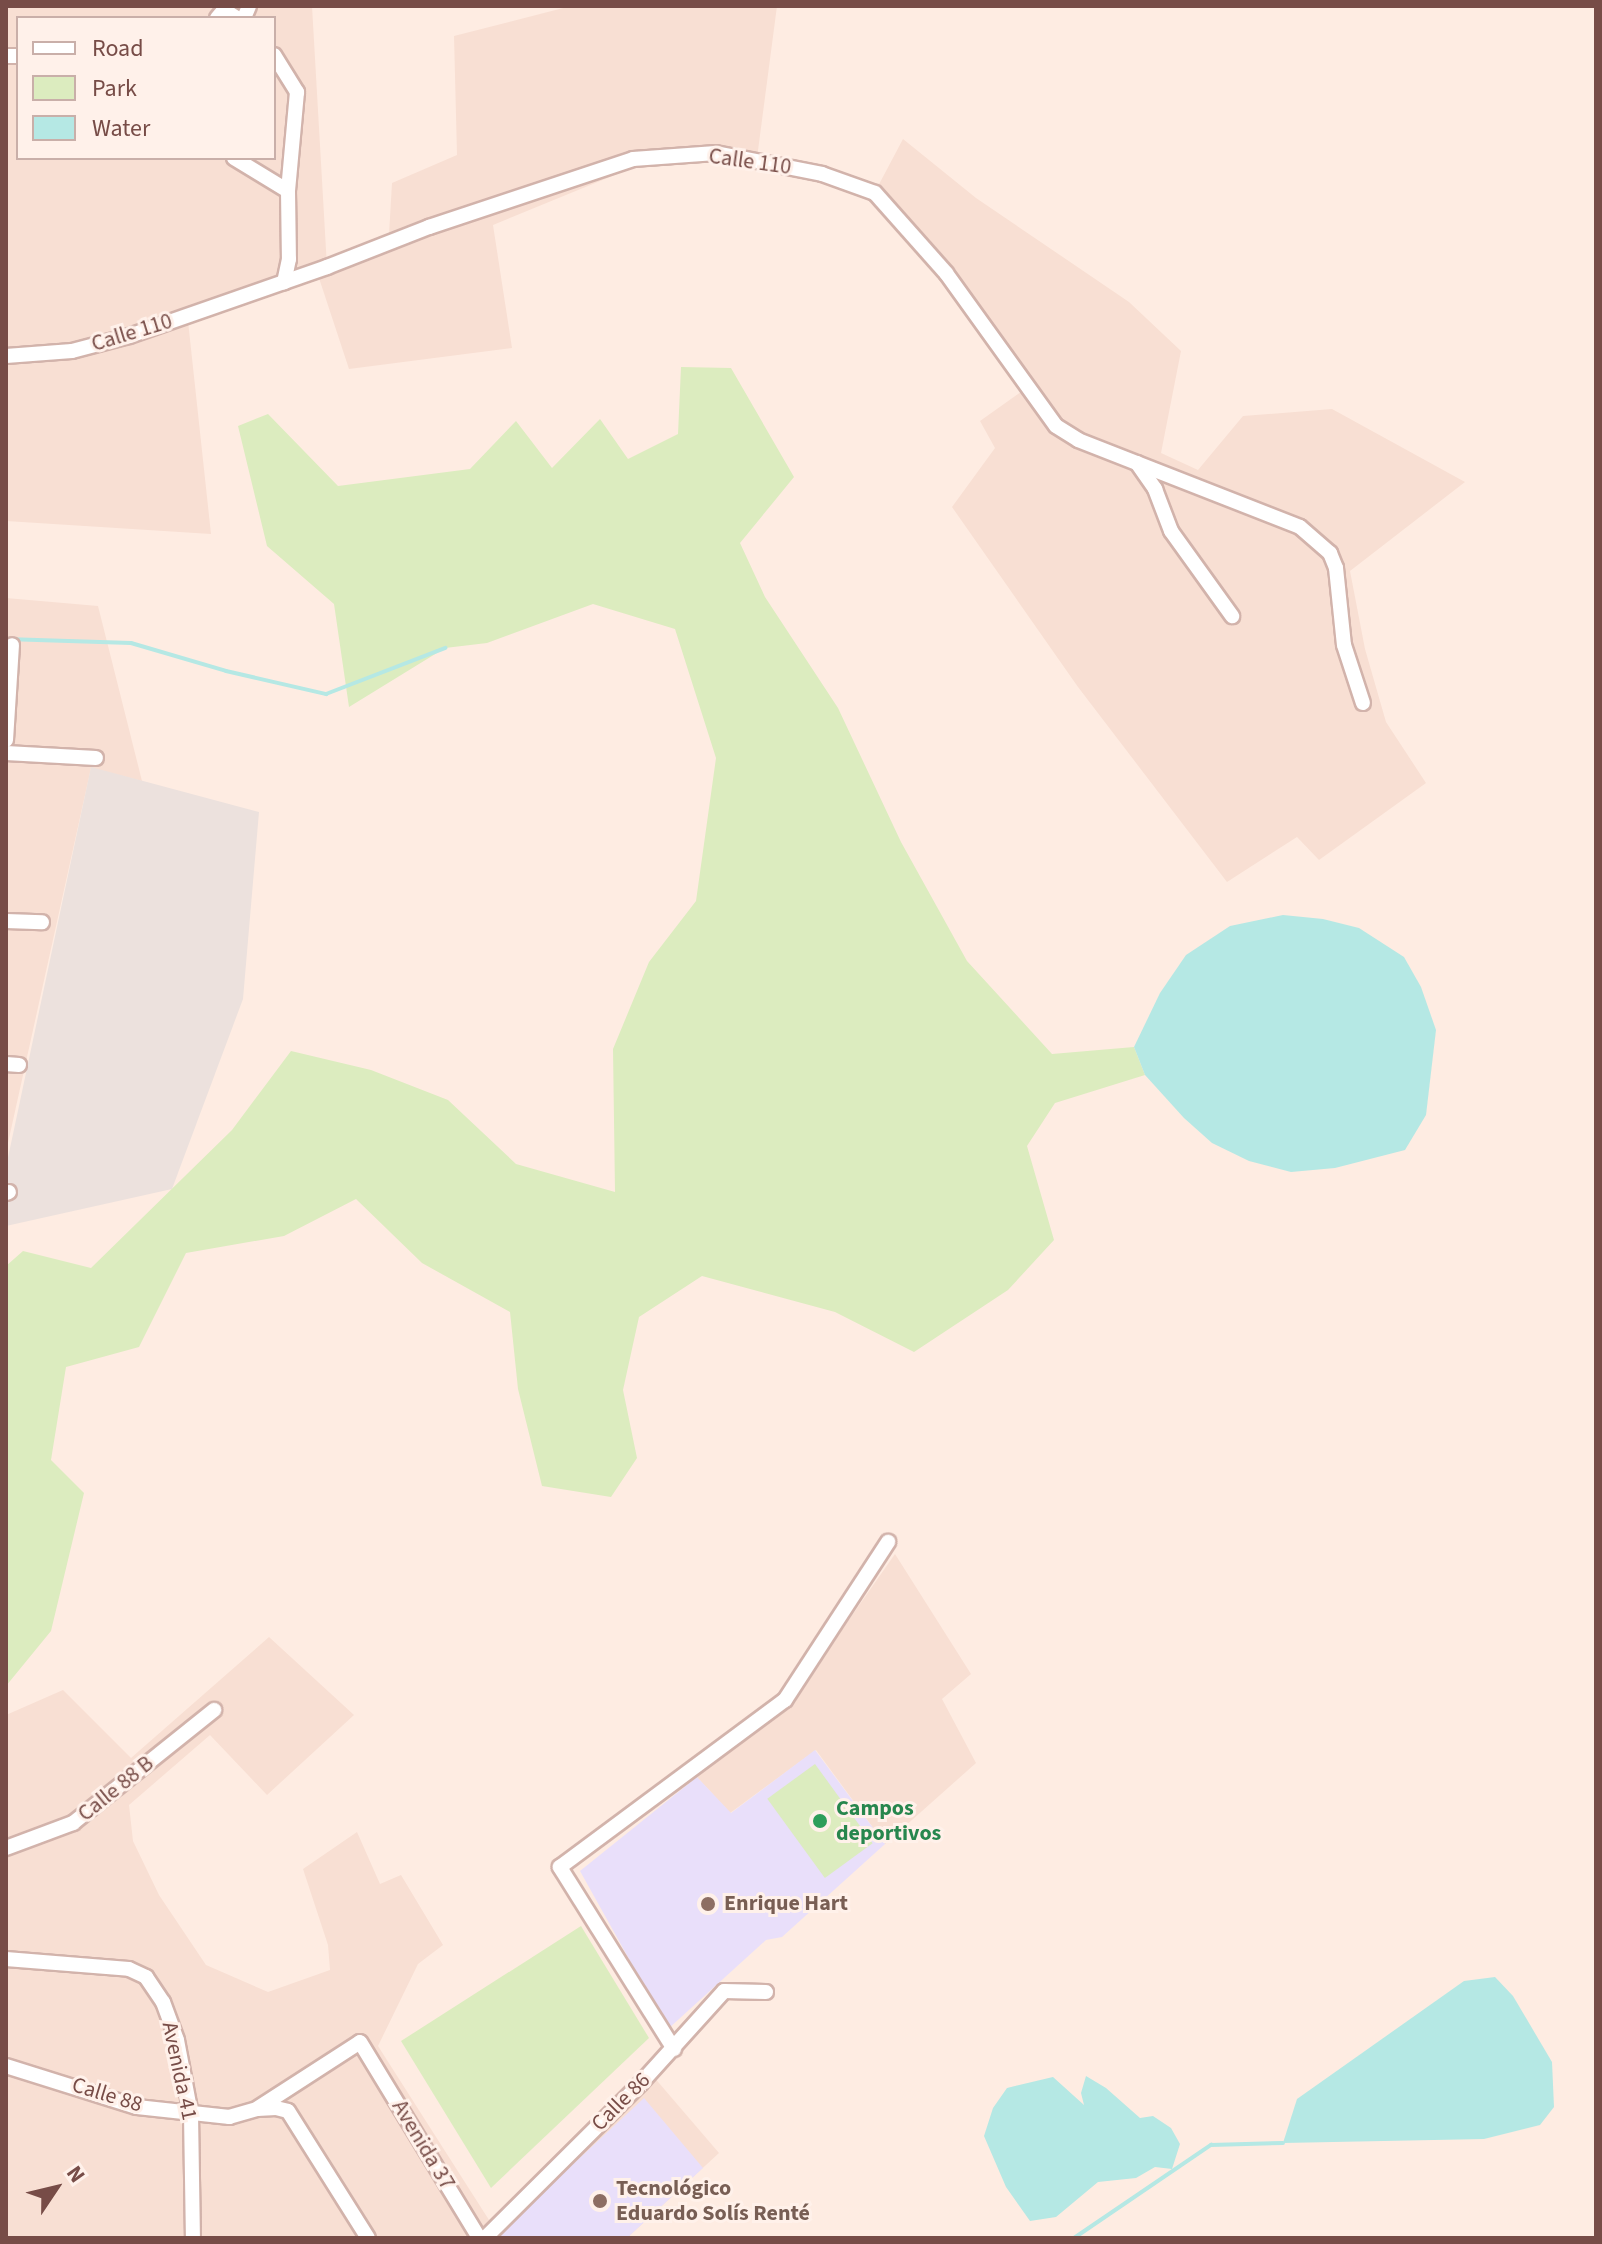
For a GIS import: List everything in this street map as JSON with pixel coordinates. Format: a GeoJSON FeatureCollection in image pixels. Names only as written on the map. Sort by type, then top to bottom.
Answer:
{"type":"FeatureCollection","features":[{"type":"Feature","properties":{"kind":"street"},"geometry":{"type":"LineString","coordinates":[[276,58],[297,92],[288,191],[289,259],[284,282]]}},
{"type":"Feature","properties":{"kind":"street","name":"Calle 110"},"geometry":{"type":"LineString","coordinates":[[6,356],[72,351],[129,336],[429,227],[633,159],[716,153],[822,174],[875,193],[946,273],[1056,426],[1078,440],[1300,527],[1330,553],[1336,568],[1344,645],[1363,703]]}},
{"type":"Feature","properties":{"kind":"street"},"geometry":{"type":"LineString","coordinates":[[237,160],[288,191]]}},
{"type":"Feature","properties":{"kind":"street"},"geometry":{"type":"LineString","coordinates":[[1137,462],[1155,489],[1171,531],[1232,616]]}},
{"type":"Feature","properties":{"kind":"street"},"geometry":{"type":"LineString","coordinates":[[6,740],[12,645]]}},
{"type":"Feature","properties":{"kind":"street"},"geometry":{"type":"LineString","coordinates":[[6,753],[96,758]]}},
{"type":"Feature","properties":{"kind":"street"},"geometry":{"type":"LineString","coordinates":[[6,921],[42,922]]}},
{"type":"Feature","properties":{"kind":"street"},"geometry":{"type":"LineString","coordinates":[[674,2049],[560,1867],[785,1700],[888,1542]]}},
{"type":"Feature","properties":{"kind":"street","name":"Calle 88 B"},"geometry":{"type":"LineString","coordinates":[[6,1848],[73,1823],[214,1710]]}},
{"type":"Feature","properties":{"kind":"street","name":"Avenida 41"},"geometry":{"type":"LineString","coordinates":[[6,1959],[129,1969],[146,1977],[163,2002],[177,2040],[191,2114],[193,2238]]}},
{"type":"Feature","properties":{"kind":"street","name":"Calle 86"},"geometry":{"type":"LineString","coordinates":[[482,2238],[674,2049],[724,1991],[766,1992]]}},
{"type":"Feature","properties":{"kind":"street","name":"Calle 88"},"geometry":{"type":"LineString","coordinates":[[257,2109],[354,2044],[360,2042],[367,2051]]}},
{"type":"Feature","properties":{"kind":"street","name":"Avenida 37"},"geometry":{"type":"LineString","coordinates":[[367,2051],[482,2238]]}},
{"type":"Feature","properties":{"kind":"street","name":"Calle 88"},"geometry":{"type":"LineString","coordinates":[[6,2066],[137,2107],[229,2117],[257,2109],[288,2111],[368,2238]]}},
{"type":"Feature","properties":{"kind":"shaded area"},"geometry":{"type":"Polygon","coordinates":[[[6,6],[312,6],[327,267],[188,321],[211,534],[6,521],[6,6]]]}},
{"type":"Feature","properties":{"kind":"shaded area"},"geometry":{"type":"Polygon","coordinates":[[[571,6],[777,6],[757,158],[644,163],[493,225],[512,348],[349,369],[318,275],[388,252],[392,183],[457,155],[454,36],[571,6]]]}},
{"type":"Feature","properties":{"kind":"shaded area"},"geometry":{"type":"Polygon","coordinates":[[[903,139],[976,198],[1129,302],[1181,351],[1161,453],[1198,470],[1243,416],[1332,409],[1465,482],[1350,571],[1365,649],[1386,722],[1426,783],[1319,860],[1297,837],[1227,882],[1078,687],[952,507],[995,448],[980,421],[1032,384],[993,326],[876,190],[903,139]]]}},
{"type":"Feature","properties":{"kind":"shaded area"},"geometry":{"type":"Polygon","coordinates":[[[6,598],[98,606],[142,781],[91,768],[6,1152],[6,598]]]}},
{"type":"Feature","properties":{"kind":"shaded area"},"geometry":{"type":"Polygon","coordinates":[[[91,767],[259,812],[243,999],[172,1189],[6,1226],[6,1167],[91,767]]]}},
{"type":"Feature","properties":{"kind":"shaded area"},"geometry":{"type":"Polygon","coordinates":[[[895,1554],[971,1674],[942,1699],[976,1763],[885,1844],[816,1750],[730,1813],[697,1777],[790,1704],[895,1554]]]}},
{"type":"Feature","properties":{"kind":"shaded area"},"geometry":{"type":"Polygon","coordinates":[[[269,1637],[354,1715],[267,1795],[210,1735],[129,1805],[133,1841],[159,1895],[206,1965],[268,1992],[330,1970],[328,1945],[303,1869],[357,1832],[380,1884],[401,1875],[443,1945],[418,1964],[378,2046],[489,2220],[647,2069],[719,2153],[627,2238],[501,2238],[498,2234],[493,2238],[6,2238],[6,1715],[63,1690],[131,1758],[269,1637]]]}},
{"type":"Feature","properties":{"kind":"shaded area","name":"Enrique Hart"},"geometry":{"type":"Polygon","coordinates":[[[815,1750],[885,1844],[782,1937],[766,1940],[668,2029],[580,1871],[697,1777],[731,1813],[815,1750]]]}},
{"type":"Feature","properties":{"kind":"shaded area","name":"Tecnológico Eduardo Solís Renté"},"geometry":{"type":"Polygon","coordinates":[[[644,2098],[703,2168],[627,2238],[501,2238],[498,2234],[644,2098]]]}},
{"type":"Feature","properties":{"kind":"green space"},"geometry":{"type":"Polygon","coordinates":[[[681,367],[731,368],[794,477],[740,543],[765,597],[838,708],[901,842],[967,961],[1052,1054],[1134,1047],[1145,1075],[1055,1103],[1027,1146],[1054,1240],[1008,1290],[914,1352],[835,1312],[702,1276],[639,1317],[623,1390],[637,1458],[611,1497],[542,1486],[518,1389],[510,1312],[422,1263],[356,1199],[284,1236],[186,1253],[139,1347],[66,1367],[51,1460],[84,1493],[51,1631],[6,1686],[6,1266],[23,1251],[91,1268],[232,1130],[291,1051],[371,1070],[448,1100],[516,1164],[615,1192],[613,1049],[649,962],[696,901],[716,758],[675,629],[593,604],[487,643],[445,648],[349,707],[334,604],[267,546],[238,426],[268,414],[338,486],[470,469],[516,421],[552,468],[600,419],[628,459],[678,434],[681,367]]]}},
{"type":"Feature","properties":{"kind":"green space","name":"Campos deportivos"},"geometry":{"type":"Polygon","coordinates":[[[815,1764],[873,1843],[825,1878],[767,1799],[815,1764]]]}},
{"type":"Feature","properties":{"kind":"green space"},"geometry":{"type":"Polygon","coordinates":[[[581,1926],[649,2038],[491,2188],[401,2041],[581,1926]]]}},
{"type":"Feature","properties":{"kind":"water"},"geometry":{"type":"Polygon","coordinates":[[[1283,915],[1323,919],[1359,928],[1404,957],[1421,987],[1436,1030],[1426,1115],[1405,1150],[1335,1168],[1291,1172],[1249,1161],[1212,1143],[1145,1075],[1134,1047],[1160,993],[1186,955],[1230,926],[1283,915]]]}},
{"type":"Feature","properties":{"kind":"water"},"geometry":{"type":"Polygon","coordinates":[[[1495,1977],[1513,1996],[1552,2062],[1554,2107],[1540,2125],[1484,2139],[1283,2143],[1297,2099],[1464,1981],[1495,1977]]]}},
{"type":"Feature","properties":{"kind":"water"},"geometry":{"type":"Polygon","coordinates":[[[1086,2076],[1106,2088],[1140,2118],[1153,2116],[1171,2128],[1180,2144],[1172,2169],[1155,2167],[1136,2178],[1098,2182],[1056,2217],[1030,2221],[1006,2187],[984,2136],[993,2108],[1007,2088],[1053,2077],[1084,2105],[1081,2093],[1086,2076]]]}},
{"type":"Feature","properties":{"kind":"waterway"},"geometry":{"type":"LineString","coordinates":[[6,639],[131,643],[226,671],[326,694],[445,648]]}},
{"type":"Feature","properties":{"kind":"waterway"},"geometry":{"type":"LineString","coordinates":[[1074,2238],[1211,2145],[1283,2143]]}},
{"type":"Feature","properties":{"kind":"place","name":"Campos deportivos"},"geometry":{"type":"Point","coordinates":[820,1821]}},
{"type":"Feature","properties":{"kind":"place","name":"Enrique Hart"},"geometry":{"type":"Point","coordinates":[708,1904]}},
{"type":"Feature","properties":{"kind":"place","name":"Tecnológico Eduardo Solís Renté"},"geometry":{"type":"Point","coordinates":[600,2201]}}]}
